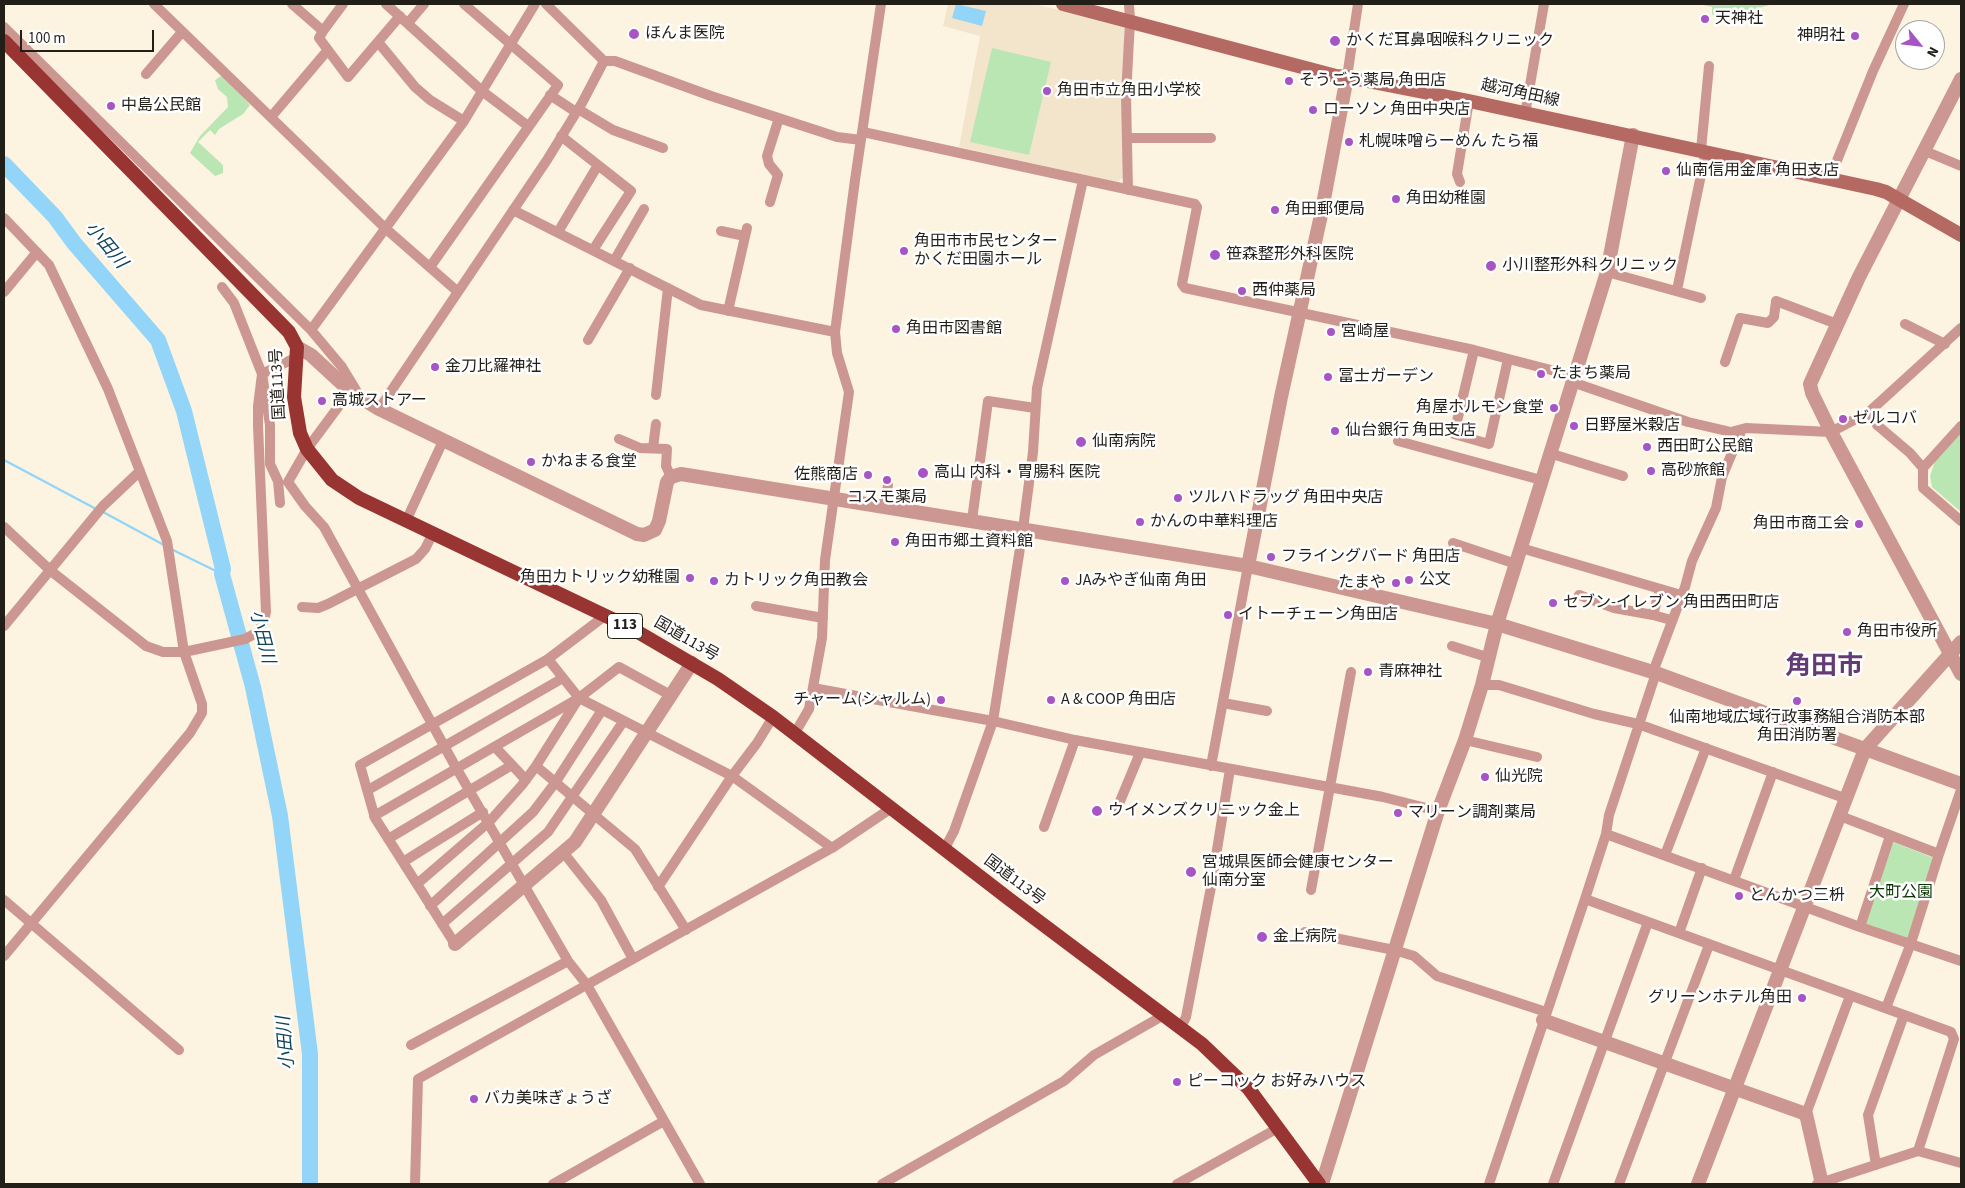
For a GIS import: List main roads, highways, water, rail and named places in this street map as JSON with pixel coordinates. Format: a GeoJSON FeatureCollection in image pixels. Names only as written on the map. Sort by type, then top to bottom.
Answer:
{"type":"FeatureCollection","features":[{"type":"Feature","properties":{"kind":"highway","name":"国道113号"},"geometry":{"type":"LineString","coordinates":[[4,41],[195,233],[289,332],[297,352],[295,411],[300,433],[308,449],[325,473],[341,487],[406,521],[606,615],[692,663],[796,733],[944,850],[1181,1027],[1249,1089],[1320,1184]]}},
{"type":"Feature","properties":{"kind":"main road","name":"越河角田線"},"geometry":{"type":"LineString","coordinates":[[1063,4],[1336,76],[1346,76],[1469,101],[1830,178],[1886,192],[1898,201],[1961,235]]}},
{"type":"Feature","properties":{"kind":"water"},"geometry":{"type":"Polygon","coordinates":[[[956,4],[986,11],[982,26],[952,18],[956,4]]]}},
{"type":"Feature","properties":{"kind":"waterway","name":"小田川"},"geometry":{"type":"LineString","coordinates":[[4,164],[55,217],[74,243],[158,340],[184,411],[223,569],[222,574],[253,687],[280,816],[310,1054],[310,1184]]}},
{"type":"Feature","properties":{"kind":"waterway"},"geometry":{"type":"LineString","coordinates":[[4,460],[98,510]]}},
{"type":"Feature","properties":{"kind":"waterway"},"geometry":{"type":"LineString","coordinates":[[103,512],[164,545]]}},
{"type":"Feature","properties":{"kind":"waterway"},"geometry":{"type":"LineString","coordinates":[[171,549],[222,574]]}},
{"type":"Feature","properties":{"kind":"place","name":"天神社"},"geometry":{"type":"Point","coordinates":[1705,19]}},
{"type":"Feature","properties":{"kind":"place","name":"ほんま医院"},"geometry":{"type":"Point","coordinates":[634,34]}},
{"type":"Feature","properties":{"kind":"place","name":"神明社"},"geometry":{"type":"Point","coordinates":[1855,36]}},
{"type":"Feature","properties":{"kind":"place","name":"かくだ耳鼻咽喉科クリニック"},"geometry":{"type":"Point","coordinates":[1335,41]}},
{"type":"Feature","properties":{"kind":"place","name":"そうごう薬局 角田店"},"geometry":{"type":"Point","coordinates":[1289,81]}},
{"type":"Feature","properties":{"kind":"place","name":"角田市立角田小学校"},"geometry":{"type":"Point","coordinates":[1047,91]}},
{"type":"Feature","properties":{"kind":"place","name":"中島公民館"},"geometry":{"type":"Point","coordinates":[111,106]}},
{"type":"Feature","properties":{"kind":"place","name":"ローソン 角田中央店"},"geometry":{"type":"Point","coordinates":[1313,110]}},
{"type":"Feature","properties":{"kind":"place","name":"札幌味噌らーめん たら福"},"geometry":{"type":"Point","coordinates":[1349,142]}},
{"type":"Feature","properties":{"kind":"place","name":"仙南信用金庫 角田支店"},"geometry":{"type":"Point","coordinates":[1666,171]}},
{"type":"Feature","properties":{"kind":"place","name":"角田幼稚園"},"geometry":{"type":"Point","coordinates":[1396,199]}},
{"type":"Feature","properties":{"kind":"place","name":"角田郵便局"},"geometry":{"type":"Point","coordinates":[1275,210]}},
{"type":"Feature","properties":{"kind":"place","name":"角田市市民センター かくだ田園ホール"},"geometry":{"type":"Point","coordinates":[904,251]}},
{"type":"Feature","properties":{"kind":"place","name":"笹森整形外科医院"},"geometry":{"type":"Point","coordinates":[1215,255]}},
{"type":"Feature","properties":{"kind":"place","name":"小川整形外科クリニック"},"geometry":{"type":"Point","coordinates":[1491,266]}},
{"type":"Feature","properties":{"kind":"place","name":"西仲薬局"},"geometry":{"type":"Point","coordinates":[1242,291]}},
{"type":"Feature","properties":{"kind":"place","name":"角田市図書館"},"geometry":{"type":"Point","coordinates":[896,329]}},
{"type":"Feature","properties":{"kind":"place","name":"宮崎屋"},"geometry":{"type":"Point","coordinates":[1331,332]}},
{"type":"Feature","properties":{"kind":"place","name":"金刀比羅神社"},"geometry":{"type":"Point","coordinates":[435,367]}},
{"type":"Feature","properties":{"kind":"place","name":"たまち薬局"},"geometry":{"type":"Point","coordinates":[1541,374]}},
{"type":"Feature","properties":{"kind":"place","name":"冨士ガーデン"},"geometry":{"type":"Point","coordinates":[1328,377]}},
{"type":"Feature","properties":{"kind":"place","name":"高城ストアー"},"geometry":{"type":"Point","coordinates":[322,401]}},
{"type":"Feature","properties":{"kind":"place","name":"角屋ホルモン食堂"},"geometry":{"type":"Point","coordinates":[1554,408]}},
{"type":"Feature","properties":{"kind":"place","name":"ゼルコバ"},"geometry":{"type":"Point","coordinates":[1843,419]}},
{"type":"Feature","properties":{"kind":"place","name":"日野屋米穀店"},"geometry":{"type":"Point","coordinates":[1574,426]}},
{"type":"Feature","properties":{"kind":"place","name":"仙台銀行 角田支店"},"geometry":{"type":"Point","coordinates":[1335,431]}},
{"type":"Feature","properties":{"kind":"place","name":"仙南病院"},"geometry":{"type":"Point","coordinates":[1081,442]}},
{"type":"Feature","properties":{"kind":"place","name":"西田町公民館"},"geometry":{"type":"Point","coordinates":[1647,447]}},
{"type":"Feature","properties":{"kind":"place","name":"かねまる食堂"},"geometry":{"type":"Point","coordinates":[531,462]}},
{"type":"Feature","properties":{"kind":"place","name":"高砂旅館"},"geometry":{"type":"Point","coordinates":[1651,471]}},
{"type":"Feature","properties":{"kind":"place","name":"高山 内科・胃腸科 医院"},"geometry":{"type":"Point","coordinates":[923,473]}},
{"type":"Feature","properties":{"kind":"place","name":"佐熊商店"},"geometry":{"type":"Point","coordinates":[868,475]}},
{"type":"Feature","properties":{"kind":"place","name":"コスモ薬局"},"geometry":{"type":"Point","coordinates":[887,480]}},
{"type":"Feature","properties":{"kind":"place","name":"ツルハドラッグ 角田中央店"},"geometry":{"type":"Point","coordinates":[1178,498]}},
{"type":"Feature","properties":{"kind":"place","name":"かんの中華料理店"},"geometry":{"type":"Point","coordinates":[1140,522]}},
{"type":"Feature","properties":{"kind":"place","name":"角田市商工会"},"geometry":{"type":"Point","coordinates":[1859,524]}},
{"type":"Feature","properties":{"kind":"place","name":"角田市郷土資料館"},"geometry":{"type":"Point","coordinates":[895,542]}},
{"type":"Feature","properties":{"kind":"place","name":"フライングバード 角田店"},"geometry":{"type":"Point","coordinates":[1271,557]}},
{"type":"Feature","properties":{"kind":"place","name":"角田カトリック幼稚園"},"geometry":{"type":"Point","coordinates":[690,578]}},
{"type":"Feature","properties":{"kind":"place","name":"公文"},"geometry":{"type":"Point","coordinates":[1409,580]}},
{"type":"Feature","properties":{"kind":"place","name":"カトリック角田教会"},"geometry":{"type":"Point","coordinates":[714,581]}},
{"type":"Feature","properties":{"kind":"place","name":"JAみやぎ仙南 角田"},"geometry":{"type":"Point","coordinates":[1065,581]}},
{"type":"Feature","properties":{"kind":"place","name":"たまや"},"geometry":{"type":"Point","coordinates":[1396,583]}},
{"type":"Feature","properties":{"kind":"place","name":"セブン-イレブン 角田西田町店"},"geometry":{"type":"Point","coordinates":[1553,603]}},
{"type":"Feature","properties":{"kind":"place","name":"イトーチェーン角田店"},"geometry":{"type":"Point","coordinates":[1228,615]}},
{"type":"Feature","properties":{"kind":"place","name":"角田市役所"},"geometry":{"type":"Point","coordinates":[1847,632]}},
{"type":"Feature","properties":{"kind":"place","name":"青麻神社"},"geometry":{"type":"Point","coordinates":[1368,672]}},
{"type":"Feature","properties":{"kind":"place","name":"チャーム(シャルム)"},"geometry":{"type":"Point","coordinates":[941,700]}},
{"type":"Feature","properties":{"kind":"place","name":"A & COOP 角田店"},"geometry":{"type":"Point","coordinates":[1051,700]}},
{"type":"Feature","properties":{"kind":"place","name":"仙南地域広域行政事務組合消防本部 角田消防署"},"geometry":{"type":"Point","coordinates":[1797,701]}},
{"type":"Feature","properties":{"kind":"place","name":"仙光院"},"geometry":{"type":"Point","coordinates":[1485,777]}},
{"type":"Feature","properties":{"kind":"place","name":"ウイメンズクリニック金上"},"geometry":{"type":"Point","coordinates":[1097,811]}},
{"type":"Feature","properties":{"kind":"place","name":"マリーン調剤薬局"},"geometry":{"type":"Point","coordinates":[1398,813]}},
{"type":"Feature","properties":{"kind":"place","name":"宮城県医師会健康センター 仙南分室"},"geometry":{"type":"Point","coordinates":[1191,872]}},
{"type":"Feature","properties":{"kind":"place","name":"とんかつ三枡"},"geometry":{"type":"Point","coordinates":[1739,896]}},
{"type":"Feature","properties":{"kind":"place","name":"金上病院"},"geometry":{"type":"Point","coordinates":[1262,937]}},
{"type":"Feature","properties":{"kind":"place","name":"グリーンホテル角田"},"geometry":{"type":"Point","coordinates":[1802,998]}},
{"type":"Feature","properties":{"kind":"place","name":"ピーコック お好みハウス"},"geometry":{"type":"Point","coordinates":[1177,1082]}},
{"type":"Feature","properties":{"kind":"place","name":"バカ美味ぎょうざ"},"geometry":{"type":"Point","coordinates":[474,1099]}},
{"type":"Feature","properties":{"kind":"district","name":"角田市"},"geometry":{"type":"Point","coordinates":[1824,668]}},
{"type":"Feature","properties":{"kind":"park label","name":"大町公園"},"geometry":{"type":"Point","coordinates":[1901,893]}}]}
